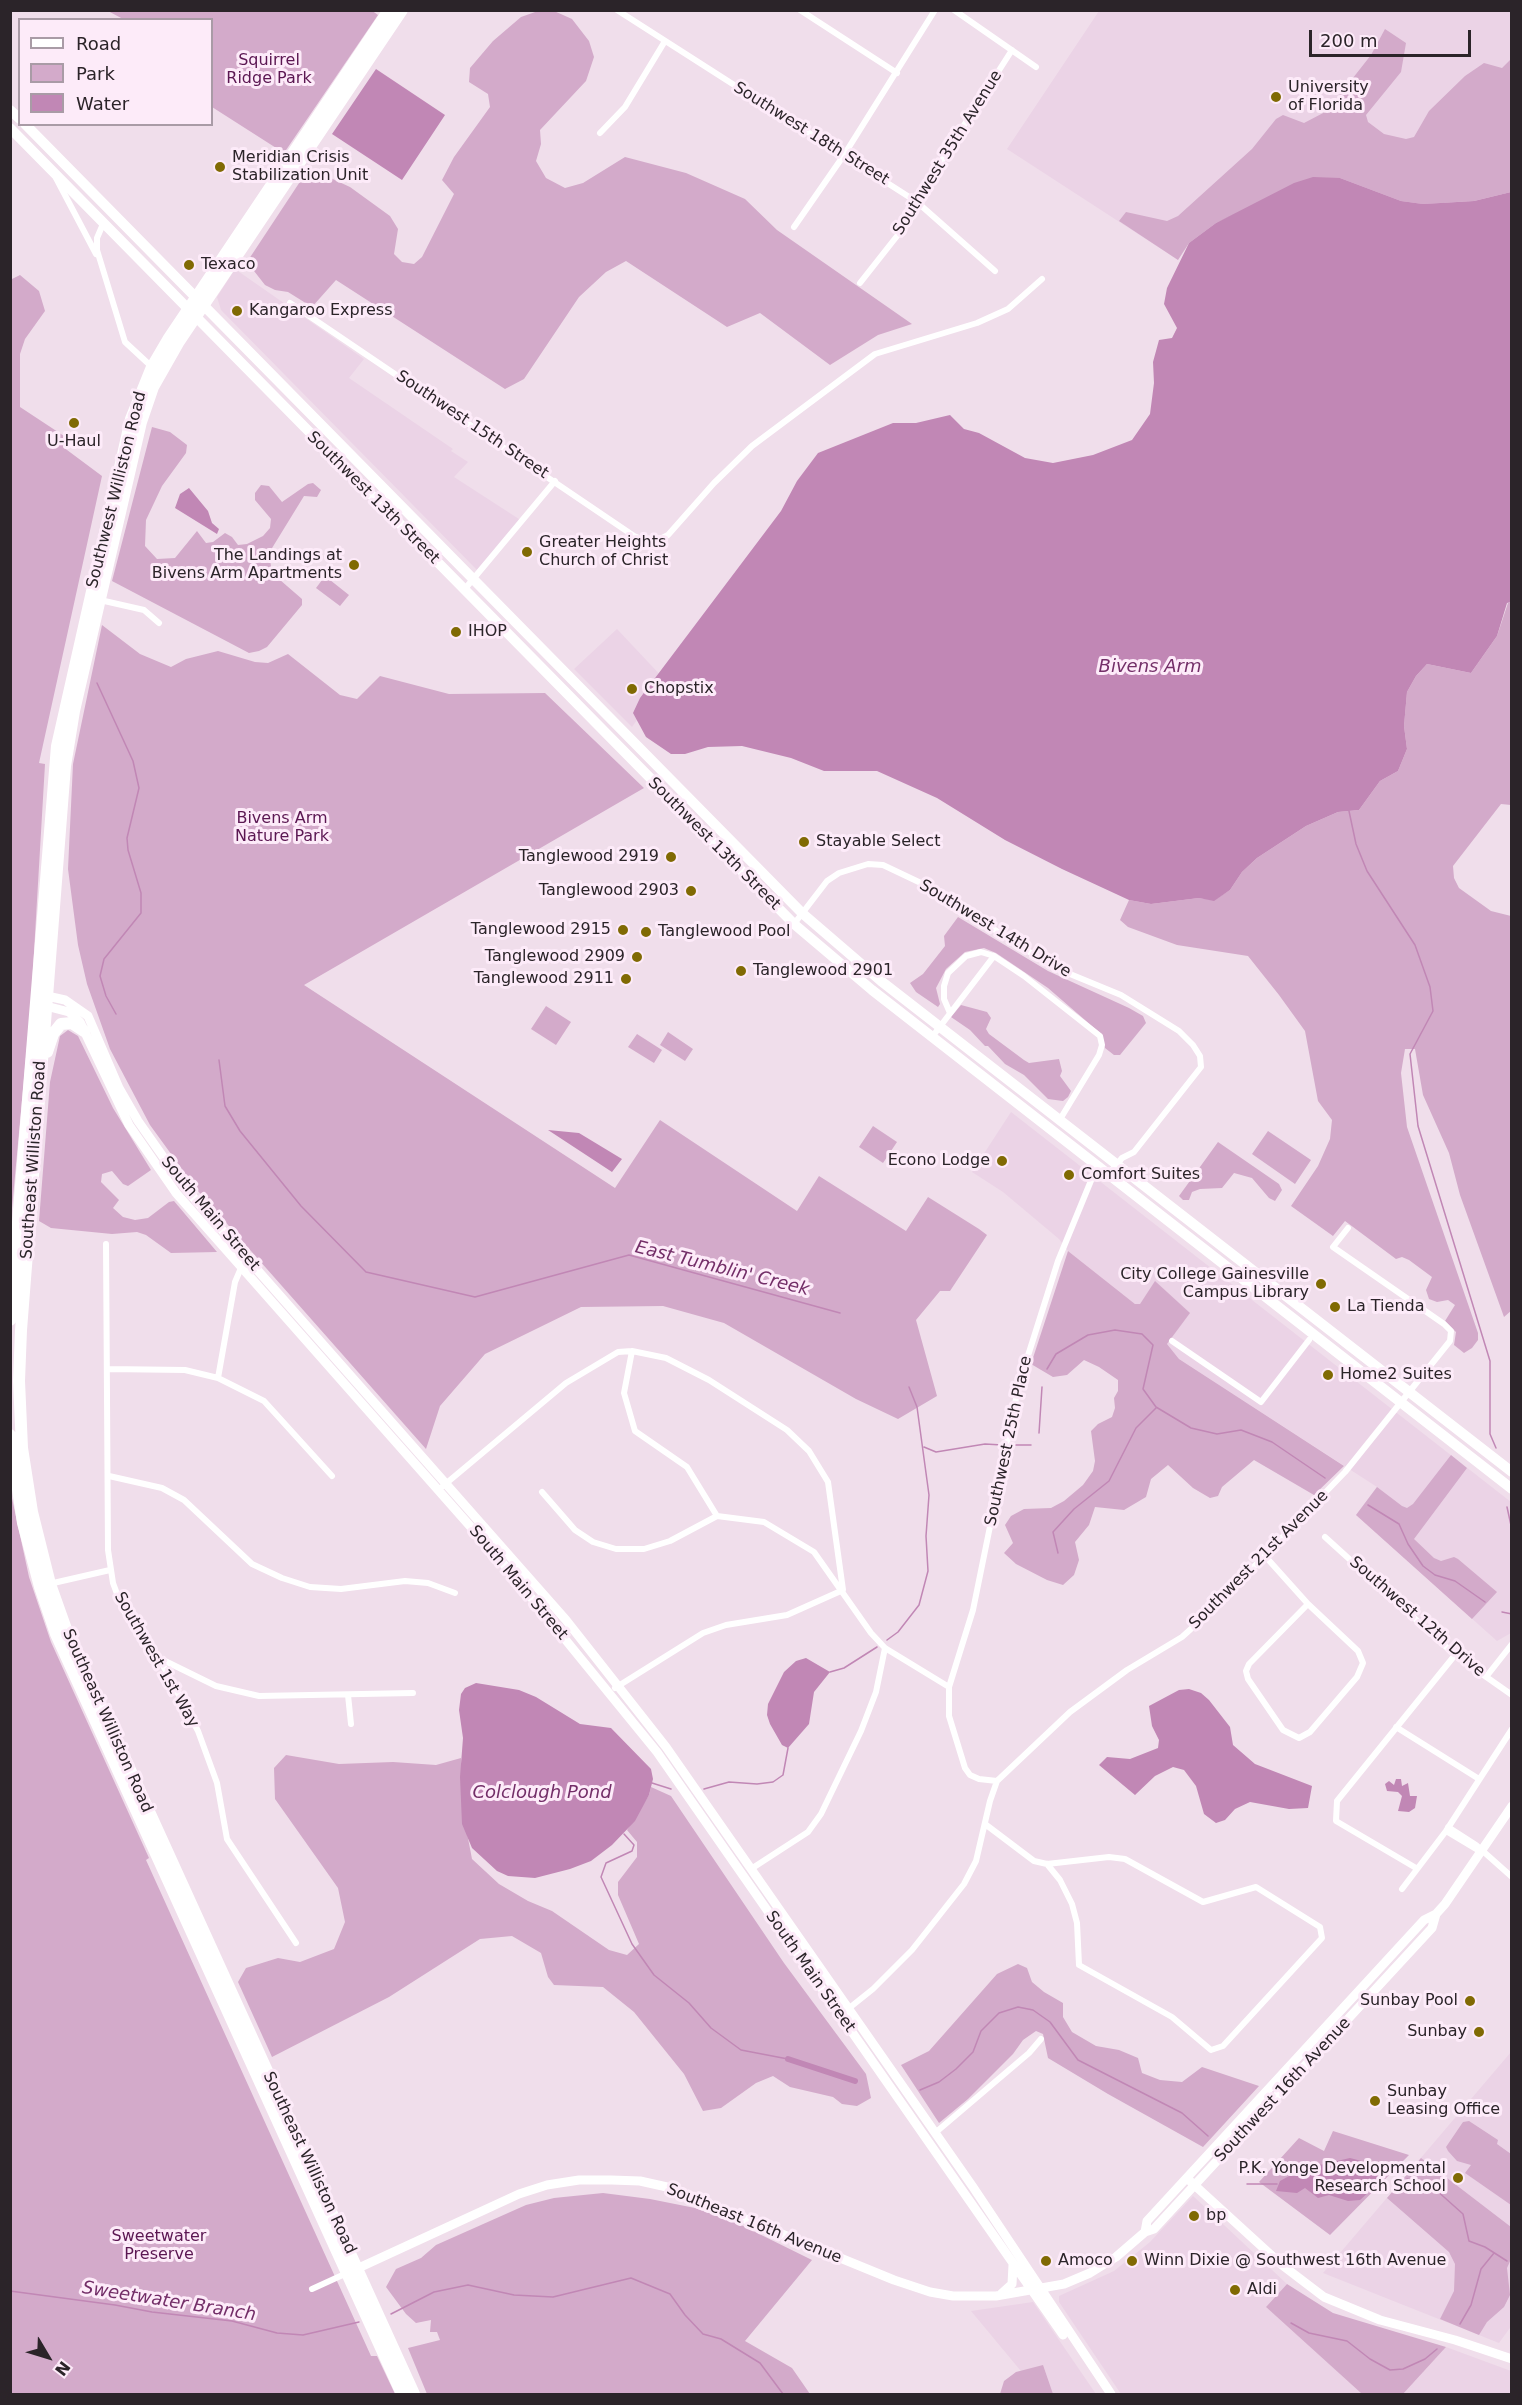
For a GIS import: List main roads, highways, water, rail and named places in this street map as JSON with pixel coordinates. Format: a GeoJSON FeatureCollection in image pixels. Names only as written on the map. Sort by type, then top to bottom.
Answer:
{"type":"FeatureCollection","features":[{"type":"Feature","properties":{"kind":"highway","name":"Southwest Williston Road"},"geometry":{"type":"LineString","coordinates":[[43,1002],[53,774],[79,665],[130,425],[156,369],[298,155],[387,15],[402,10]]}},
{"type":"Feature","properties":{"kind":"highway","name":"Southwest Williston Road"},"geometry":{"type":"LineString","coordinates":[[79,665],[100,600],[141,422],[156,369]]}},
{"type":"Feature","properties":{"kind":"highway","name":"Southeast Williston Road"},"geometry":{"type":"LineString","coordinates":[[10,1320],[20,1270],[40,1073],[43,1002]]}},
{"type":"Feature","properties":{"kind":"highway","name":"Southeast Williston Road"},"geometry":{"type":"LineString","coordinates":[[43,1002],[20,1270],[20,1357],[22,1437],[45,1585]]}},
{"type":"Feature","properties":{"kind":"highway"},"geometry":{"type":"LineString","coordinates":[[40,1073],[57,1027],[61,1024],[72,1023],[84,1032]]}},
{"type":"Feature","properties":{"kind":"highway","name":"Southeast Williston Road"},"geometry":{"type":"LineString","coordinates":[[10,1435],[23,1523],[75,1680],[225,1995],[352,2271],[414,2394]]}},
{"type":"Feature","properties":{"kind":"highway","name":"Southeast Williston Road"},"geometry":{"type":"LineString","coordinates":[[352,2271],[402,2394]]}},
{"type":"Feature","properties":{"kind":"main road","name":"Southwest 13th Street"},"geometry":{"type":"LineString","coordinates":[[27,126],[802,914],[939,1027],[1512,1472]]}},
{"type":"Feature","properties":{"kind":"main road","name":"Southwest 13th Street"},"geometry":{"type":"LineString","coordinates":[[10,128],[669,800],[794,924],[932,1037],[1263,1295],[1312,1338],[1402,1403],[1512,1489]]}},
{"type":"Feature","properties":{"kind":"main road"},"geometry":{"type":"LineString","coordinates":[[73,193],[82,184]]}},
{"type":"Feature","properties":{"kind":"main road"},"geometry":{"type":"LineString","coordinates":[[94,196],[100,208],[103,224]]}},
{"type":"Feature","properties":{"kind":"main road"},"geometry":{"type":"LineString","coordinates":[[307,432],[319,424]]}},
{"type":"Feature","properties":{"kind":"main road"},"geometry":{"type":"LineString","coordinates":[[402,528],[412,519]]}},
{"type":"Feature","properties":{"kind":"main road","name":"South Main Street"},"geometry":{"type":"LineString","coordinates":[[43,1002],[75,1016],[124,1115],[170,1177],[507,1568],[609,1692],[657,1752],[741,1875],[844,2011]]}},
{"type":"Feature","properties":{"kind":"main road","name":"South Main Street"},"geometry":{"type":"LineString","coordinates":[[43,1002],[73,1004],[88,1016],[129,1104],[170,1177]]}},
{"type":"Feature","properties":{"kind":"main road"},"geometry":{"type":"LineString","coordinates":[[124,1115],[129,1104]]}},
{"type":"Feature","properties":{"kind":"main road"},"geometry":{"type":"LineString","coordinates":[[1210,1254],[1218,1244]]}},
{"type":"Feature","properties":{"kind":"main road","name":"South Main Street"},"geometry":{"type":"LineString","coordinates":[[245,1265],[446,1483],[566,1620],[666,1747],[751,1869],[844,2011],[930,2136],[963,2192],[1010,2259],[1038,2290],[1111,2394]]}},
{"type":"Feature","properties":{"kind":"main road"},"geometry":{"type":"LineString","coordinates":[[1263,1295],[1268,1294],[1304,1316],[1311,1316]]}},
{"type":"Feature","properties":{"kind":"main road"},"geometry":{"type":"LineString","coordinates":[[1312,1338],[1322,1325]]}},
{"type":"Feature","properties":{"kind":"main road","name":"Southwest 16th Avenue"},"geometry":{"type":"LineString","coordinates":[[1038,2290],[1090,2273],[1116,2257],[1145,2232],[1154,2229],[1191,2182],[1424,1920],[1436,1914],[1512,1806]]}},
{"type":"Feature","properties":{"kind":"main road"},"geometry":{"type":"LineString","coordinates":[[741,1875],[751,1869]]}},
{"type":"Feature","properties":{"kind":"main road","name":"South Main Street"},"geometry":{"type":"LineString","coordinates":[[930,2136],[973,2187],[1104,2394]]}},
{"type":"Feature","properties":{"kind":"main road","name":"Southeast 16th Avenue"},"geometry":{"type":"LineString","coordinates":[[352,2271],[519,2194],[568,2182],[611,2180],[640,2181],[697,2198],[908,2285],[953,2295],[996,2296],[1038,2290]]}},
{"type":"Feature","properties":{"kind":"main road"},"geometry":{"type":"LineString","coordinates":[[1191,2182],[1282,2265],[1324,2297],[1380,2320],[1455,2340],[1512,2360]]}},
{"type":"Feature","properties":{"kind":"main road"},"geometry":{"type":"LineString","coordinates":[[963,2192],[973,2187]]}},
{"type":"Feature","properties":{"kind":"main road"},"geometry":{"type":"LineString","coordinates":[[996,2296],[1012,2284],[1014,2274],[1010,2259]]}},
{"type":"Feature","properties":{"kind":"water"},"geometry":{"type":"Polygon","coordinates":[[[376,69],[445,115],[402,180],[332,134],[376,69]]]}},
{"type":"Feature","properties":{"kind":"water","name":"Bivens Arm"},"geometry":{"type":"Polygon","coordinates":[[[1313,177],[1340,178],[1401,201],[1423,204],[1474,201],[1511,192],[1511,602],[1507,603],[1497,636],[1471,673],[1427,664],[1416,676],[1407,692],[1404,726],[1407,749],[1398,771],[1380,781],[1359,810],[1338,812],[1306,826],[1257,858],[1242,872],[1230,890],[1214,901],[1199,898],[1151,904],[1129,900],[1062,869],[1005,840],[937,798],[877,771],[824,771],[791,758],[742,746],[708,747],[685,754],[671,754],[646,737],[633,713],[640,698],[781,511],[797,481],[818,453],[893,423],[916,423],[950,415],[964,429],[979,433],[1025,458],[1053,463],[1093,455],[1132,440],[1150,414],[1154,383],[1153,362],[1159,340],[1172,338],[1177,328],[1164,304],[1167,288],[1189,243],[1216,223],[1294,183],[1313,177]]]}},
{"type":"Feature","properties":{"kind":"water"},"geometry":{"type":"Polygon","coordinates":[[[189,488],[208,511],[212,523],[219,529],[217,534],[175,508],[180,494],[189,488]]]}},
{"type":"Feature","properties":{"kind":"water"},"geometry":{"type":"Polygon","coordinates":[[[548,1130],[579,1133],[622,1159],[612,1172],[548,1130]]]}},
{"type":"Feature","properties":{"kind":"water"},"geometry":{"type":"Polygon","coordinates":[[[806,1658],[830,1672],[814,1692],[809,1724],[788,1748],[782,1745],[770,1724],[767,1715],[768,1704],[784,1672],[796,1661],[806,1658]]]}},
{"type":"Feature","properties":{"kind":"water","name":"Colclough Pond"},"geometry":{"type":"Polygon","coordinates":[[[476,1683],[519,1690],[536,1697],[580,1724],[611,1728],[651,1769],[653,1779],[649,1795],[635,1821],[612,1845],[591,1861],[535,1878],[508,1876],[497,1871],[472,1848],[462,1824],[460,1777],[463,1738],[459,1710],[461,1694],[465,1688],[476,1683]]]}},
{"type":"Feature","properties":{"kind":"water"},"geometry":{"type":"Polygon","coordinates":[[[1189,1689],[1201,1693],[1209,1700],[1230,1727],[1233,1745],[1255,1764],[1312,1786],[1308,1808],[1289,1809],[1250,1802],[1235,1809],[1225,1820],[1216,1823],[1204,1814],[1196,1786],[1184,1770],[1173,1767],[1155,1776],[1135,1795],[1099,1765],[1107,1757],[1130,1759],[1158,1748],[1159,1740],[1152,1726],[1149,1706],[1179,1690],[1189,1689]]]}},
{"type":"Feature","properties":{"kind":"water"},"geometry":{"type":"Polygon","coordinates":[[[1396,1779],[1401,1779],[1402,1786],[1408,1783],[1410,1796],[1417,1796],[1415,1808],[1409,1812],[1398,1811],[1402,1796],[1398,1792],[1387,1791],[1385,1784],[1389,1781],[1394,1785],[1396,1779]]]}},
{"type":"Feature","properties":{"kind":"water"},"geometry":{"type":"Polygon","coordinates":[[[1350,2158],[1373,2164],[1388,2164],[1381,2181],[1360,2200],[1348,2201],[1329,2195],[1318,2198],[1305,2188],[1297,2193],[1276,2191],[1280,2181],[1302,2169],[1350,2158]]]}},
{"type":"Feature","properties":{"kind":"waterway","name":"East Tumblin' Creek"},"geometry":{"type":"LineString","coordinates":[[97,683],[133,761],[139,788],[127,838],[128,850],[141,893],[141,913],[104,959],[100,976],[106,996],[116,1014]]}},
{"type":"Feature","properties":{"kind":"waterway"},"geometry":{"type":"LineString","coordinates":[[1349,811],[1356,844],[1367,871],[1415,945],[1430,987],[1433,1011],[1410,1054],[1418,1126],[1490,1361],[1490,1434],[1496,1448]]}},
{"type":"Feature","properties":{"kind":"waterway","name":"East Tumblin' Creek"},"geometry":{"type":"LineString","coordinates":[[219,1060],[225,1106],[240,1131],[301,1206],[366,1272],[475,1297],[629,1255],[840,1313]]}},
{"type":"Feature","properties":{"kind":"waterway"},"geometry":{"type":"LineString","coordinates":[[1047,1369],[1056,1354],[1088,1335],[1115,1330],[1142,1334],[1153,1345],[1143,1389],[1156,1407],[1191,1428],[1217,1434],[1241,1430],[1272,1442],[1325,1478]]}},
{"type":"Feature","properties":{"kind":"waterway"},"geometry":{"type":"LineString","coordinates":[[887,1640],[898,1632],[919,1605],[928,1571],[926,1536],[929,1495],[917,1407],[909,1387]]}},
{"type":"Feature","properties":{"kind":"waterway"},"geometry":{"type":"LineString","coordinates":[[1039,1433],[1042,1387]]}},
{"type":"Feature","properties":{"kind":"waterway"},"geometry":{"type":"LineString","coordinates":[[1058,1553],[1053,1532],[1074,1509],[1109,1481],[1136,1428],[1156,1408]]}},
{"type":"Feature","properties":{"kind":"waterway"},"geometry":{"type":"LineString","coordinates":[[924,1447],[936,1452],[985,1444],[1002,1445]]}},
{"type":"Feature","properties":{"kind":"waterway"},"geometry":{"type":"LineString","coordinates":[[1011,1445],[1031,1445]]}},
{"type":"Feature","properties":{"kind":"waterway"},"geometry":{"type":"LineString","coordinates":[[1368,1505],[1399,1524],[1408,1544],[1423,1566],[1435,1575],[1455,1581],[1485,1602]]}},
{"type":"Feature","properties":{"kind":"waterway"},"geometry":{"type":"LineString","coordinates":[[1507,1507],[1512,1530]]}},
{"type":"Feature","properties":{"kind":"waterway"},"geometry":{"type":"LineString","coordinates":[[1502,1612],[1512,1614]]}},
{"type":"Feature","properties":{"kind":"waterway"},"geometry":{"type":"LineString","coordinates":[[830,1672],[844,1668],[877,1647]]}},
{"type":"Feature","properties":{"kind":"waterway"},"geometry":{"type":"LineString","coordinates":[[704,1789],[729,1782],[757,1784],[773,1782],[783,1775],[788,1748]]}},
{"type":"Feature","properties":{"kind":"waterway"},"geometry":{"type":"LineString","coordinates":[[652,1783],[671,1789]]}},
{"type":"Feature","properties":{"kind":"waterway"},"geometry":{"type":"LineString","coordinates":[[624,1834],[634,1845],[632,1851],[606,1863],[601,1877],[632,1944],[654,1975],[689,2003],[711,2028],[741,2050],[788,2059]]}},
{"type":"Feature","properties":{"kind":"waterway"},"geometry":{"type":"LineString","coordinates":[[920,2090],[939,2082],[956,2069],[973,2052],[981,2031],[999,2013],[1018,2007],[1033,2010],[1050,2022],[1078,2060],[1182,2113],[1208,2136]]}},
{"type":"Feature","properties":{"kind":"waterway"},"geometry":{"type":"LineString","coordinates":[[788,2059],[855,2081]]}},
{"type":"Feature","properties":{"kind":"waterway"},"geometry":{"type":"LineString","coordinates":[[1407,2179],[1435,2189],[1463,2214],[1469,2241],[1485,2247],[1507,2261]]}},
{"type":"Feature","properties":{"kind":"waterway"},"geometry":{"type":"LineString","coordinates":[[1247,2184],[1277,2184]]}},
{"type":"Feature","properties":{"kind":"waterway"},"geometry":{"type":"LineString","coordinates":[[1460,2324],[1471,2305],[1481,2269],[1494,2253]]}},
{"type":"Feature","properties":{"kind":"waterway","name":"Sweetwater Branch"},"geometry":{"type":"LineString","coordinates":[[391,2314],[434,2292],[468,2285],[514,2295],[553,2297],[631,2278],[670,2294],[703,2334],[721,2339],[760,2363],[783,2394]]}},
{"type":"Feature","properties":{"kind":"waterway","name":"Sweetwater Branch"},"geometry":{"type":"LineString","coordinates":[[10,2291],[232,2321],[277,2333],[303,2335],[359,2322]]}},
{"type":"Feature","properties":{"kind":"waterway"},"geometry":{"type":"LineString","coordinates":[[1291,2323],[1309,2333],[1347,2341],[1370,2359],[1390,2370],[1403,2369],[1425,2359],[1437,2349]]}},
{"type":"Feature","properties":{"kind":"place","name":"University of Florida"},"geometry":{"type":"Point","coordinates":[1276,97]}},
{"type":"Feature","properties":{"kind":"place","name":"Meridian Crisis Stabilization Unit"},"geometry":{"type":"Point","coordinates":[220,167]}},
{"type":"Feature","properties":{"kind":"place","name":"Texaco"},"geometry":{"type":"Point","coordinates":[189,265]}},
{"type":"Feature","properties":{"kind":"place","name":"Kangaroo Express"},"geometry":{"type":"Point","coordinates":[237,311]}},
{"type":"Feature","properties":{"kind":"place","name":"U-Haul"},"geometry":{"type":"Point","coordinates":[74,423]}},
{"type":"Feature","properties":{"kind":"place","name":"Greater Heights Church of Christ"},"geometry":{"type":"Point","coordinates":[527,552]}},
{"type":"Feature","properties":{"kind":"place","name":"The Landings at Bivens Arm Apartments"},"geometry":{"type":"Point","coordinates":[354,565]}},
{"type":"Feature","properties":{"kind":"place","name":"IHOP"},"geometry":{"type":"Point","coordinates":[456,632]}},
{"type":"Feature","properties":{"kind":"place","name":"Chopstix"},"geometry":{"type":"Point","coordinates":[632,689]}},
{"type":"Feature","properties":{"kind":"place","name":"Stayable Select"},"geometry":{"type":"Point","coordinates":[804,842]}},
{"type":"Feature","properties":{"kind":"place","name":"Tanglewood 2919"},"geometry":{"type":"Point","coordinates":[671,857]}},
{"type":"Feature","properties":{"kind":"place","name":"Tanglewood 2903"},"geometry":{"type":"Point","coordinates":[691,891]}},
{"type":"Feature","properties":{"kind":"place","name":"Tanglewood 2915"},"geometry":{"type":"Point","coordinates":[623,930]}},
{"type":"Feature","properties":{"kind":"place","name":"Tanglewood Pool"},"geometry":{"type":"Point","coordinates":[646,932]}},
{"type":"Feature","properties":{"kind":"place","name":"Tanglewood 2909"},"geometry":{"type":"Point","coordinates":[637,957]}},
{"type":"Feature","properties":{"kind":"place","name":"Tanglewood 2901"},"geometry":{"type":"Point","coordinates":[741,971]}},
{"type":"Feature","properties":{"kind":"place","name":"Tanglewood 2911"},"geometry":{"type":"Point","coordinates":[626,979]}},
{"type":"Feature","properties":{"kind":"place","name":"Econo Lodge"},"geometry":{"type":"Point","coordinates":[1002,1161]}},
{"type":"Feature","properties":{"kind":"place","name":"Comfort Suites"},"geometry":{"type":"Point","coordinates":[1069,1175]}},
{"type":"Feature","properties":{"kind":"place","name":"City College Gainesville Campus Library"},"geometry":{"type":"Point","coordinates":[1321,1284]}},
{"type":"Feature","properties":{"kind":"place","name":"La Tienda"},"geometry":{"type":"Point","coordinates":[1335,1307]}},
{"type":"Feature","properties":{"kind":"place","name":"Home2 Suites"},"geometry":{"type":"Point","coordinates":[1328,1375]}},
{"type":"Feature","properties":{"kind":"place","name":"Sunbay Pool"},"geometry":{"type":"Point","coordinates":[1470,2001]}},
{"type":"Feature","properties":{"kind":"place","name":"Sunbay"},"geometry":{"type":"Point","coordinates":[1479,2032]}},
{"type":"Feature","properties":{"kind":"place","name":"Sunbay Leasing Office"},"geometry":{"type":"Point","coordinates":[1375,2101]}},
{"type":"Feature","properties":{"kind":"place","name":"P.K. Yonge Developmental Research School"},"geometry":{"type":"Point","coordinates":[1458,2178]}},
{"type":"Feature","properties":{"kind":"place","name":"bp"},"geometry":{"type":"Point","coordinates":[1194,2216]}},
{"type":"Feature","properties":{"kind":"place","name":"Amoco"},"geometry":{"type":"Point","coordinates":[1046,2261]}},
{"type":"Feature","properties":{"kind":"place","name":"Winn Dixie @ Southwest 16th Avenue"},"geometry":{"type":"Point","coordinates":[1132,2261]}},
{"type":"Feature","properties":{"kind":"place","name":"Aldi"},"geometry":{"type":"Point","coordinates":[1235,2290]}},
{"type":"Feature","properties":{"kind":"park label","name":"Squirrel Ridge Park"},"geometry":{"type":"Point","coordinates":[269,70]}},
{"type":"Feature","properties":{"kind":"park label","name":"Bivens Arm Nature Park"},"geometry":{"type":"Point","coordinates":[282,828]}},
{"type":"Feature","properties":{"kind":"park label","name":"Sweetwater Preserve"},"geometry":{"type":"Point","coordinates":[159,2246]}}]}
